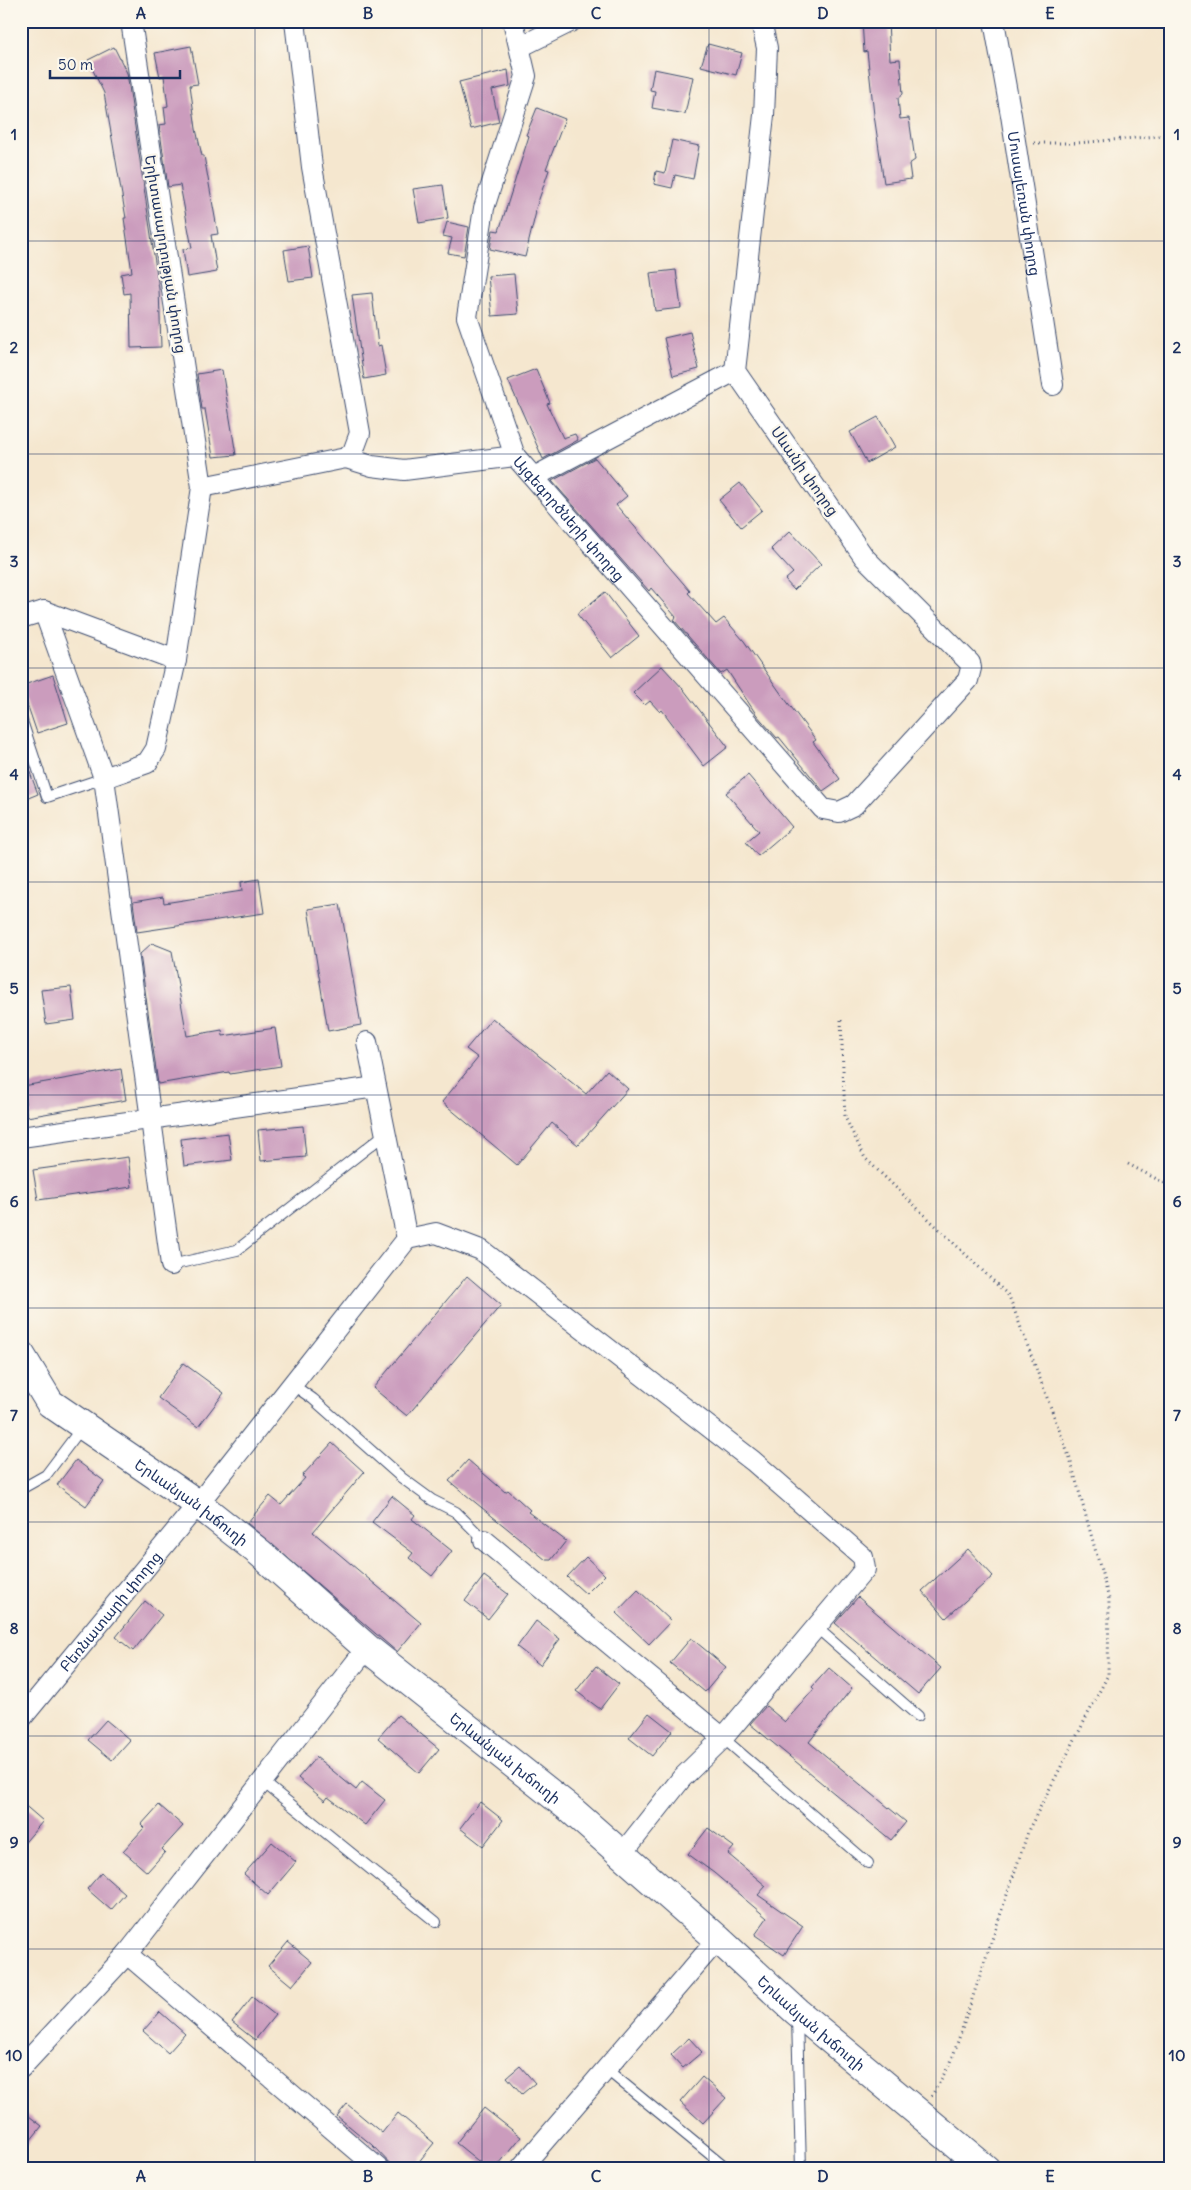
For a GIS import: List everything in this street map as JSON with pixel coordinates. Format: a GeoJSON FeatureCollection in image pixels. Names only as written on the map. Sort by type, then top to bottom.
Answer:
{"type":"FeatureCollection","features":[{"type":"Feature","properties":{"kind":"main road","name":"Երևանյան խճուղի"},"geometry":{"type":"LineString","coordinates":[[21,1355],[50,1403],[198,1504],[260,1553],[367,1648],[569,1808],[718,1939],[796,2011],[986,2169]]}},
{"type":"Feature","properties":{"kind":"street","name":"Երիտասարդության փողոց"},"geometry":{"type":"LineString","coordinates":[[104,778],[147,763],[156,749],[176,660],[202,487],[131,21]]}},
{"type":"Feature","properties":{"kind":"street"},"geometry":{"type":"LineString","coordinates":[[295,21],[312,166],[360,433],[353,452],[346,458]]}},
{"type":"Feature","properties":{"kind":"street","name":"Այգեգործների փողոց"},"geometry":{"type":"LineString","coordinates":[[513,21],[526,76],[484,208],[467,317],[515,456],[823,810]]}},
{"type":"Feature","properties":{"kind":"street"},"geometry":{"type":"LineString","coordinates":[[520,47],[572,21]]}},
{"type":"Feature","properties":{"kind":"street"},"geometry":{"type":"LineString","coordinates":[[534,478],[735,371],[764,115],[767,48],[760,21]]}},
{"type":"Feature","properties":{"kind":"street","name":"Մուսալեռան փողոց"},"geometry":{"type":"LineString","coordinates":[[994,21],[1016,142],[1053,385]]}},
{"type":"Feature","properties":{"kind":"street","name":"Սևանի փողոց"},"geometry":{"type":"LineString","coordinates":[[735,371],[864,556],[970,663],[971,668],[968,680],[854,805],[839,812],[823,810]]}},
{"type":"Feature","properties":{"kind":"street"},"geometry":{"type":"LineString","coordinates":[[202,487],[346,458],[372,466],[404,470],[515,456]]}},
{"type":"Feature","properties":{"kind":"street"},"geometry":{"type":"LineString","coordinates":[[44,611],[104,778],[171,1265]]}},
{"type":"Feature","properties":{"kind":"street"},"geometry":{"type":"LineString","coordinates":[[21,618],[44,611],[176,660]]}},
{"type":"Feature","properties":{"kind":"street"},"geometry":{"type":"LineString","coordinates":[[367,1042],[407,1239],[436,1233],[481,1250],[753,1460],[863,1556],[865,1569],[723,1738],[682,1778],[622,1854]]}},
{"type":"Feature","properties":{"kind":"street"},"geometry":{"type":"LineString","coordinates":[[21,1137],[376,1087]]}},
{"type":"Feature","properties":{"kind":"street","name":"Բեռնատարի փողոց"},"geometry":{"type":"LineString","coordinates":[[21,1718],[198,1504],[407,1239]]}},
{"type":"Feature","properties":{"kind":"street"},"geometry":{"type":"LineString","coordinates":[[484,1540],[723,1738]]}},
{"type":"Feature","properties":{"kind":"street"},"geometry":{"type":"LineString","coordinates":[[21,2068],[127,1954],[367,1648]]}},
{"type":"Feature","properties":{"kind":"street"},"geometry":{"type":"LineString","coordinates":[[520,2169],[718,1939]]}},
{"type":"Feature","properties":{"kind":"street"},"geometry":{"type":"LineString","coordinates":[[127,1954],[379,2169]]}},
{"type":"Feature","properties":{"kind":"lane"},"geometry":{"type":"LineString","coordinates":[[21,718],[47,797],[104,778]]}},
{"type":"Feature","properties":{"kind":"lane"},"geometry":{"type":"LineString","coordinates":[[171,1265],[237,1250],[385,1134]]}},
{"type":"Feature","properties":{"kind":"lane"},"geometry":{"type":"LineString","coordinates":[[293,1385],[314,1399],[402,1478],[432,1500],[456,1512],[484,1540]]}},
{"type":"Feature","properties":{"kind":"lane"},"geometry":{"type":"LineString","coordinates":[[21,1489],[46,1475],[83,1426]]}},
{"type":"Feature","properties":{"kind":"lane"},"geometry":{"type":"LineString","coordinates":[[816,1627],[918,1716]]}},
{"type":"Feature","properties":{"kind":"lane"},"geometry":{"type":"LineString","coordinates":[[723,1738],[868,1863]]}},
{"type":"Feature","properties":{"kind":"lane"},"geometry":{"type":"LineString","coordinates":[[262,1781],[436,1922]]}},
{"type":"Feature","properties":{"kind":"lane"},"geometry":{"type":"LineString","coordinates":[[796,2011],[801,2169]]}},
{"type":"Feature","properties":{"kind":"lane"},"geometry":{"type":"LineString","coordinates":[[606,2069],[728,2169]]}},
{"type":"Feature","properties":{"kind":"path"},"geometry":{"type":"LineString","coordinates":[[1016,142],[1077,143],[1170,135]]}},
{"type":"Feature","properties":{"kind":"path"},"geometry":{"type":"LineString","coordinates":[[841,1020],[845,1117],[865,1158],[1009,1296],[1070,1459],[1109,1599],[1108,1675],[1029,1829],[951,2062],[921,2115]]}},
{"type":"Feature","properties":{"kind":"path"},"geometry":{"type":"LineString","coordinates":[[1128,1164],[1170,1186]]}},
{"type":"Feature","properties":{"kind":"building"},"geometry":{"type":"Polygon","coordinates":[[[862,21],[888,21],[890,60],[900,59],[903,94],[898,98],[900,119],[909,118],[915,160],[909,164],[911,179],[884,183],[867,51],[864,52],[862,21]]]}},
{"type":"Feature","properties":{"kind":"building"},"geometry":{"type":"Polygon","coordinates":[[[708,44],[742,53],[736,75],[701,66],[708,44]]]}},
{"type":"Feature","properties":{"kind":"building"},"geometry":{"type":"Polygon","coordinates":[[[191,46],[198,84],[190,85],[196,129],[202,156],[204,156],[218,234],[211,235],[217,272],[187,277],[183,249],[192,248],[180,185],[168,187],[159,125],[166,124],[164,107],[168,106],[164,76],[160,77],[155,53],[191,46]]]}},
{"type":"Feature","properties":{"kind":"building"},"geometry":{"type":"Polygon","coordinates":[[[114,47],[127,73],[159,289],[161,347],[131,348],[130,293],[124,294],[121,274],[132,272],[124,218],[126,218],[104,93],[88,60],[114,47]]]}},
{"type":"Feature","properties":{"kind":"building"},"geometry":{"type":"Polygon","coordinates":[[[654,69],[693,77],[685,114],[652,108],[655,91],[650,90],[654,69]]]}},
{"type":"Feature","properties":{"kind":"building"},"geometry":{"type":"Polygon","coordinates":[[[508,70],[510,86],[492,90],[499,122],[471,129],[459,82],[508,70]]]}},
{"type":"Feature","properties":{"kind":"building"},"geometry":{"type":"Polygon","coordinates":[[[537,108],[565,119],[546,169],[549,170],[535,211],[525,257],[490,249],[493,230],[499,231],[529,136],[526,135],[537,108]]]}},
{"type":"Feature","properties":{"kind":"building"},"geometry":{"type":"Polygon","coordinates":[[[672,140],[699,146],[693,179],[675,175],[672,188],[654,184],[656,171],[665,173],[672,140]]]}},
{"type":"Feature","properties":{"kind":"building"},"geometry":{"type":"Polygon","coordinates":[[[443,185],[448,218],[419,223],[413,189],[443,185]]]}},
{"type":"Feature","properties":{"kind":"building"},"geometry":{"type":"Polygon","coordinates":[[[447,222],[469,227],[464,256],[448,253],[452,238],[443,236],[447,222]]]}},
{"type":"Feature","properties":{"kind":"building"},"geometry":{"type":"Polygon","coordinates":[[[308,246],[313,278],[289,281],[284,250],[308,246]]]}},
{"type":"Feature","properties":{"kind":"building"},"geometry":{"type":"Polygon","coordinates":[[[676,270],[681,308],[655,311],[650,273],[676,270]]]}},
{"type":"Feature","properties":{"kind":"building"},"geometry":{"type":"Polygon","coordinates":[[[514,274],[518,314],[492,316],[488,276],[514,274]]]}},
{"type":"Feature","properties":{"kind":"building"},"geometry":{"type":"Polygon","coordinates":[[[372,293],[378,346],[381,345],[386,375],[364,379],[352,295],[372,293]]]}},
{"type":"Feature","properties":{"kind":"building"},"geometry":{"type":"Polygon","coordinates":[[[690,332],[699,369],[673,376],[664,338],[690,332]]]}},
{"type":"Feature","properties":{"kind":"building"},"geometry":{"type":"Polygon","coordinates":[[[536,369],[550,403],[547,404],[563,438],[575,434],[578,440],[543,459],[508,380],[536,369]]]}},
{"type":"Feature","properties":{"kind":"building"},"geometry":{"type":"Polygon","coordinates":[[[222,370],[236,455],[213,457],[205,409],[202,409],[197,374],[222,370]]]}},
{"type":"Feature","properties":{"kind":"building"},"geometry":{"type":"Polygon","coordinates":[[[878,417],[895,447],[867,463],[850,432],[878,417]]]}},
{"type":"Feature","properties":{"kind":"building"},"geometry":{"type":"Polygon","coordinates":[[[595,458],[627,496],[616,505],[716,624],[724,618],[744,641],[816,740],[813,742],[840,779],[823,791],[779,737],[777,738],[756,714],[727,670],[721,674],[674,620],[676,617],[651,588],[649,591],[552,481],[595,458]]]}},
{"type":"Feature","properties":{"kind":"building"},"geometry":{"type":"Polygon","coordinates":[[[740,483],[762,510],[741,527],[719,500],[740,483]]]}},
{"type":"Feature","properties":{"kind":"building"},"geometry":{"type":"Polygon","coordinates":[[[790,531],[821,564],[794,590],[785,580],[793,573],[771,549],[790,531]]]}},
{"type":"Feature","properties":{"kind":"building"},"geometry":{"type":"Polygon","coordinates":[[[605,592],[639,636],[612,658],[577,614],[605,592]]]}},
{"type":"Feature","properties":{"kind":"building"},"geometry":{"type":"Polygon","coordinates":[[[662,666],[684,690],[728,747],[704,766],[662,710],[660,712],[650,701],[645,705],[633,693],[662,666]]]}},
{"type":"Feature","properties":{"kind":"building"},"geometry":{"type":"Polygon","coordinates":[[[53,675],[68,723],[37,733],[21,686],[53,675]]]}},
{"type":"Feature","properties":{"kind":"building"},"geometry":{"type":"Polygon","coordinates":[[[21,754],[23,754],[38,794],[21,801],[21,754]]]}},
{"type":"Feature","properties":{"kind":"building"},"geometry":{"type":"Polygon","coordinates":[[[748,775],[792,827],[758,856],[746,842],[759,831],[726,793],[748,775]]]}},
{"type":"Feature","properties":{"kind":"building"},"geometry":{"type":"Polygon","coordinates":[[[259,879],[264,913],[137,932],[133,902],[163,897],[164,903],[242,891],[241,882],[259,879]]]}},
{"type":"Feature","properties":{"kind":"building"},"geometry":{"type":"Polygon","coordinates":[[[340,904],[361,1025],[328,1031],[308,909],[340,904]]]}},
{"type":"Feature","properties":{"kind":"building"},"geometry":{"type":"Polygon","coordinates":[[[152,943],[172,951],[187,1036],[222,1030],[223,1036],[275,1028],[281,1066],[230,1074],[229,1072],[158,1084],[140,954],[152,943]]]}},
{"type":"Feature","properties":{"kind":"building"},"geometry":{"type":"Polygon","coordinates":[[[71,987],[75,1020],[46,1024],[41,990],[71,987]]]}},
{"type":"Feature","properties":{"kind":"building"},"geometry":{"type":"Polygon","coordinates":[[[492,1018],[586,1094],[607,1070],[628,1089],[578,1145],[552,1123],[517,1165],[442,1102],[478,1058],[466,1049],[492,1018]]]}},
{"type":"Feature","properties":{"kind":"building"},"geometry":{"type":"Polygon","coordinates":[[[121,1069],[126,1100],[27,1117],[23,1086],[121,1069]]]}},
{"type":"Feature","properties":{"kind":"building"},"geometry":{"type":"Polygon","coordinates":[[[303,1126],[306,1157],[261,1161],[258,1130],[303,1126]]]}},
{"type":"Feature","properties":{"kind":"building"},"geometry":{"type":"Polygon","coordinates":[[[228,1133],[232,1160],[184,1166],[181,1139],[228,1133]]]}},
{"type":"Feature","properties":{"kind":"building"},"geometry":{"type":"Polygon","coordinates":[[[128,1157],[132,1187],[38,1200],[33,1170],[128,1157]]]}},
{"type":"Feature","properties":{"kind":"building"},"geometry":{"type":"Polygon","coordinates":[[[467,1276],[501,1305],[407,1416],[373,1388],[467,1276]]]}},
{"type":"Feature","properties":{"kind":"building"},"geometry":{"type":"Polygon","coordinates":[[[183,1363],[224,1393],[198,1427],[158,1398],[183,1363]]]}},
{"type":"Feature","properties":{"kind":"building"},"geometry":{"type":"Polygon","coordinates":[[[332,1443],[364,1472],[313,1532],[421,1623],[397,1652],[247,1523],[270,1496],[281,1505],[305,1478],[302,1476],[332,1443]]]}},
{"type":"Feature","properties":{"kind":"building"},"geometry":{"type":"Polygon","coordinates":[[[76,1460],[104,1481],[86,1506],[57,1485],[76,1460]]]}},
{"type":"Feature","properties":{"kind":"building"},"geometry":{"type":"Polygon","coordinates":[[[468,1460],[505,1492],[508,1490],[530,1510],[528,1512],[566,1541],[551,1560],[546,1560],[449,1481],[468,1460]]]}},
{"type":"Feature","properties":{"kind":"building"},"geometry":{"type":"Polygon","coordinates":[[[392,1496],[415,1515],[412,1519],[452,1551],[432,1576],[409,1558],[413,1553],[372,1522],[392,1496]]]}},
{"type":"Feature","properties":{"kind":"building"},"geometry":{"type":"Polygon","coordinates":[[[968,1549],[993,1576],[946,1618],[922,1591],[968,1549]]]}},
{"type":"Feature","properties":{"kind":"building"},"geometry":{"type":"Polygon","coordinates":[[[586,1557],[605,1575],[586,1594],[567,1577],[586,1557]]]}},
{"type":"Feature","properties":{"kind":"building"},"geometry":{"type":"Polygon","coordinates":[[[484,1576],[508,1594],[488,1619],[465,1601],[484,1576]]]}},
{"type":"Feature","properties":{"kind":"building"},"geometry":{"type":"Polygon","coordinates":[[[638,1590],[671,1621],[649,1644],[616,1613],[638,1590]]]}},
{"type":"Feature","properties":{"kind":"building"},"geometry":{"type":"Polygon","coordinates":[[[858,1597],[941,1668],[918,1694],[835,1623],[858,1597]]]}},
{"type":"Feature","properties":{"kind":"building"},"geometry":{"type":"Polygon","coordinates":[[[145,1601],[162,1615],[133,1651],[116,1637],[145,1601]]]}},
{"type":"Feature","properties":{"kind":"building"},"geometry":{"type":"Polygon","coordinates":[[[536,1621],[560,1639],[540,1665],[517,1647],[536,1621]]]}},
{"type":"Feature","properties":{"kind":"building"},"geometry":{"type":"Polygon","coordinates":[[[691,1638],[726,1667],[705,1692],[670,1663],[691,1638]]]}},
{"type":"Feature","properties":{"kind":"building"},"geometry":{"type":"Polygon","coordinates":[[[596,1666],[619,1684],[600,1709],[576,1691],[596,1666]]]}},
{"type":"Feature","properties":{"kind":"building"},"geometry":{"type":"Polygon","coordinates":[[[829,1668],[852,1688],[809,1742],[906,1822],[891,1840],[750,1724],[766,1706],[785,1722],[814,1689],[812,1687],[829,1668]]]}},
{"type":"Feature","properties":{"kind":"building"},"geometry":{"type":"Polygon","coordinates":[[[649,1713],[672,1731],[652,1756],[629,1738],[649,1713]]]}},
{"type":"Feature","properties":{"kind":"building"},"geometry":{"type":"Polygon","coordinates":[[[398,1715],[439,1749],[419,1773],[378,1738],[398,1715]]]}},
{"type":"Feature","properties":{"kind":"building"},"geometry":{"type":"Polygon","coordinates":[[[106,1720],[130,1740],[112,1760],[88,1740],[106,1720]]]}},
{"type":"Feature","properties":{"kind":"building"},"geometry":{"type":"Polygon","coordinates":[[[316,1757],[356,1790],[362,1782],[385,1800],[365,1825],[328,1797],[325,1801],[298,1778],[316,1757]]]}},
{"type":"Feature","properties":{"kind":"building"},"geometry":{"type":"Polygon","coordinates":[[[21,1802],[43,1821],[21,1847],[21,1802]]]}},
{"type":"Feature","properties":{"kind":"building"},"geometry":{"type":"Polygon","coordinates":[[[480,1802],[503,1820],[483,1846],[460,1828],[480,1802]]]}},
{"type":"Feature","properties":{"kind":"building"},"geometry":{"type":"Polygon","coordinates":[[[159,1805],[183,1826],[162,1849],[165,1852],[147,1872],[123,1851],[144,1828],[141,1825],[159,1805]]]}},
{"type":"Feature","properties":{"kind":"building"},"geometry":{"type":"Polygon","coordinates":[[[708,1828],[734,1847],[728,1854],[766,1886],[758,1895],[803,1926],[784,1955],[755,1935],[767,1918],[714,1873],[688,1854],[708,1828]]]}},
{"type":"Feature","properties":{"kind":"building"},"geometry":{"type":"Polygon","coordinates":[[[272,1842],[296,1862],[268,1895],[244,1874],[272,1842]]]}},
{"type":"Feature","properties":{"kind":"building"},"geometry":{"type":"Polygon","coordinates":[[[101,1873],[125,1894],[111,1910],[87,1889],[101,1873]]]}},
{"type":"Feature","properties":{"kind":"building"},"geometry":{"type":"Polygon","coordinates":[[[288,1942],[312,1962],[292,1986],[268,1966],[288,1942]]]}},
{"type":"Feature","properties":{"kind":"building"},"geometry":{"type":"Polygon","coordinates":[[[252,1997],[275,2015],[255,2040],[232,2022],[252,1997]]]}},
{"type":"Feature","properties":{"kind":"building"},"geometry":{"type":"Polygon","coordinates":[[[160,2012],[185,2034],[168,2053],[143,2031],[160,2012]]]}},
{"type":"Feature","properties":{"kind":"building"},"geometry":{"type":"Polygon","coordinates":[[[689,2038],[702,2052],[683,2068],[671,2055],[689,2038]]]}},
{"type":"Feature","properties":{"kind":"building"},"geometry":{"type":"Polygon","coordinates":[[[520,2066],[535,2083],[522,2094],[507,2077],[520,2066]]]}},
{"type":"Feature","properties":{"kind":"building"},"geometry":{"type":"Polygon","coordinates":[[[702,2077],[726,2098],[703,2123],[680,2102],[702,2077]]]}},
{"type":"Feature","properties":{"kind":"building"},"geometry":{"type":"Polygon","coordinates":[[[347,2104],[382,2133],[398,2113],[434,2143],[413,2169],[395,2169],[372,2145],[337,2116],[347,2104]]]}},
{"type":"Feature","properties":{"kind":"building"},"geometry":{"type":"Polygon","coordinates":[[[484,2108],[521,2137],[495,2169],[488,2169],[456,2143],[484,2108]]]}},
{"type":"Feature","properties":{"kind":"building"},"geometry":{"type":"Polygon","coordinates":[[[21,2110],[42,2126],[21,2152],[21,2110]]]}}]}
